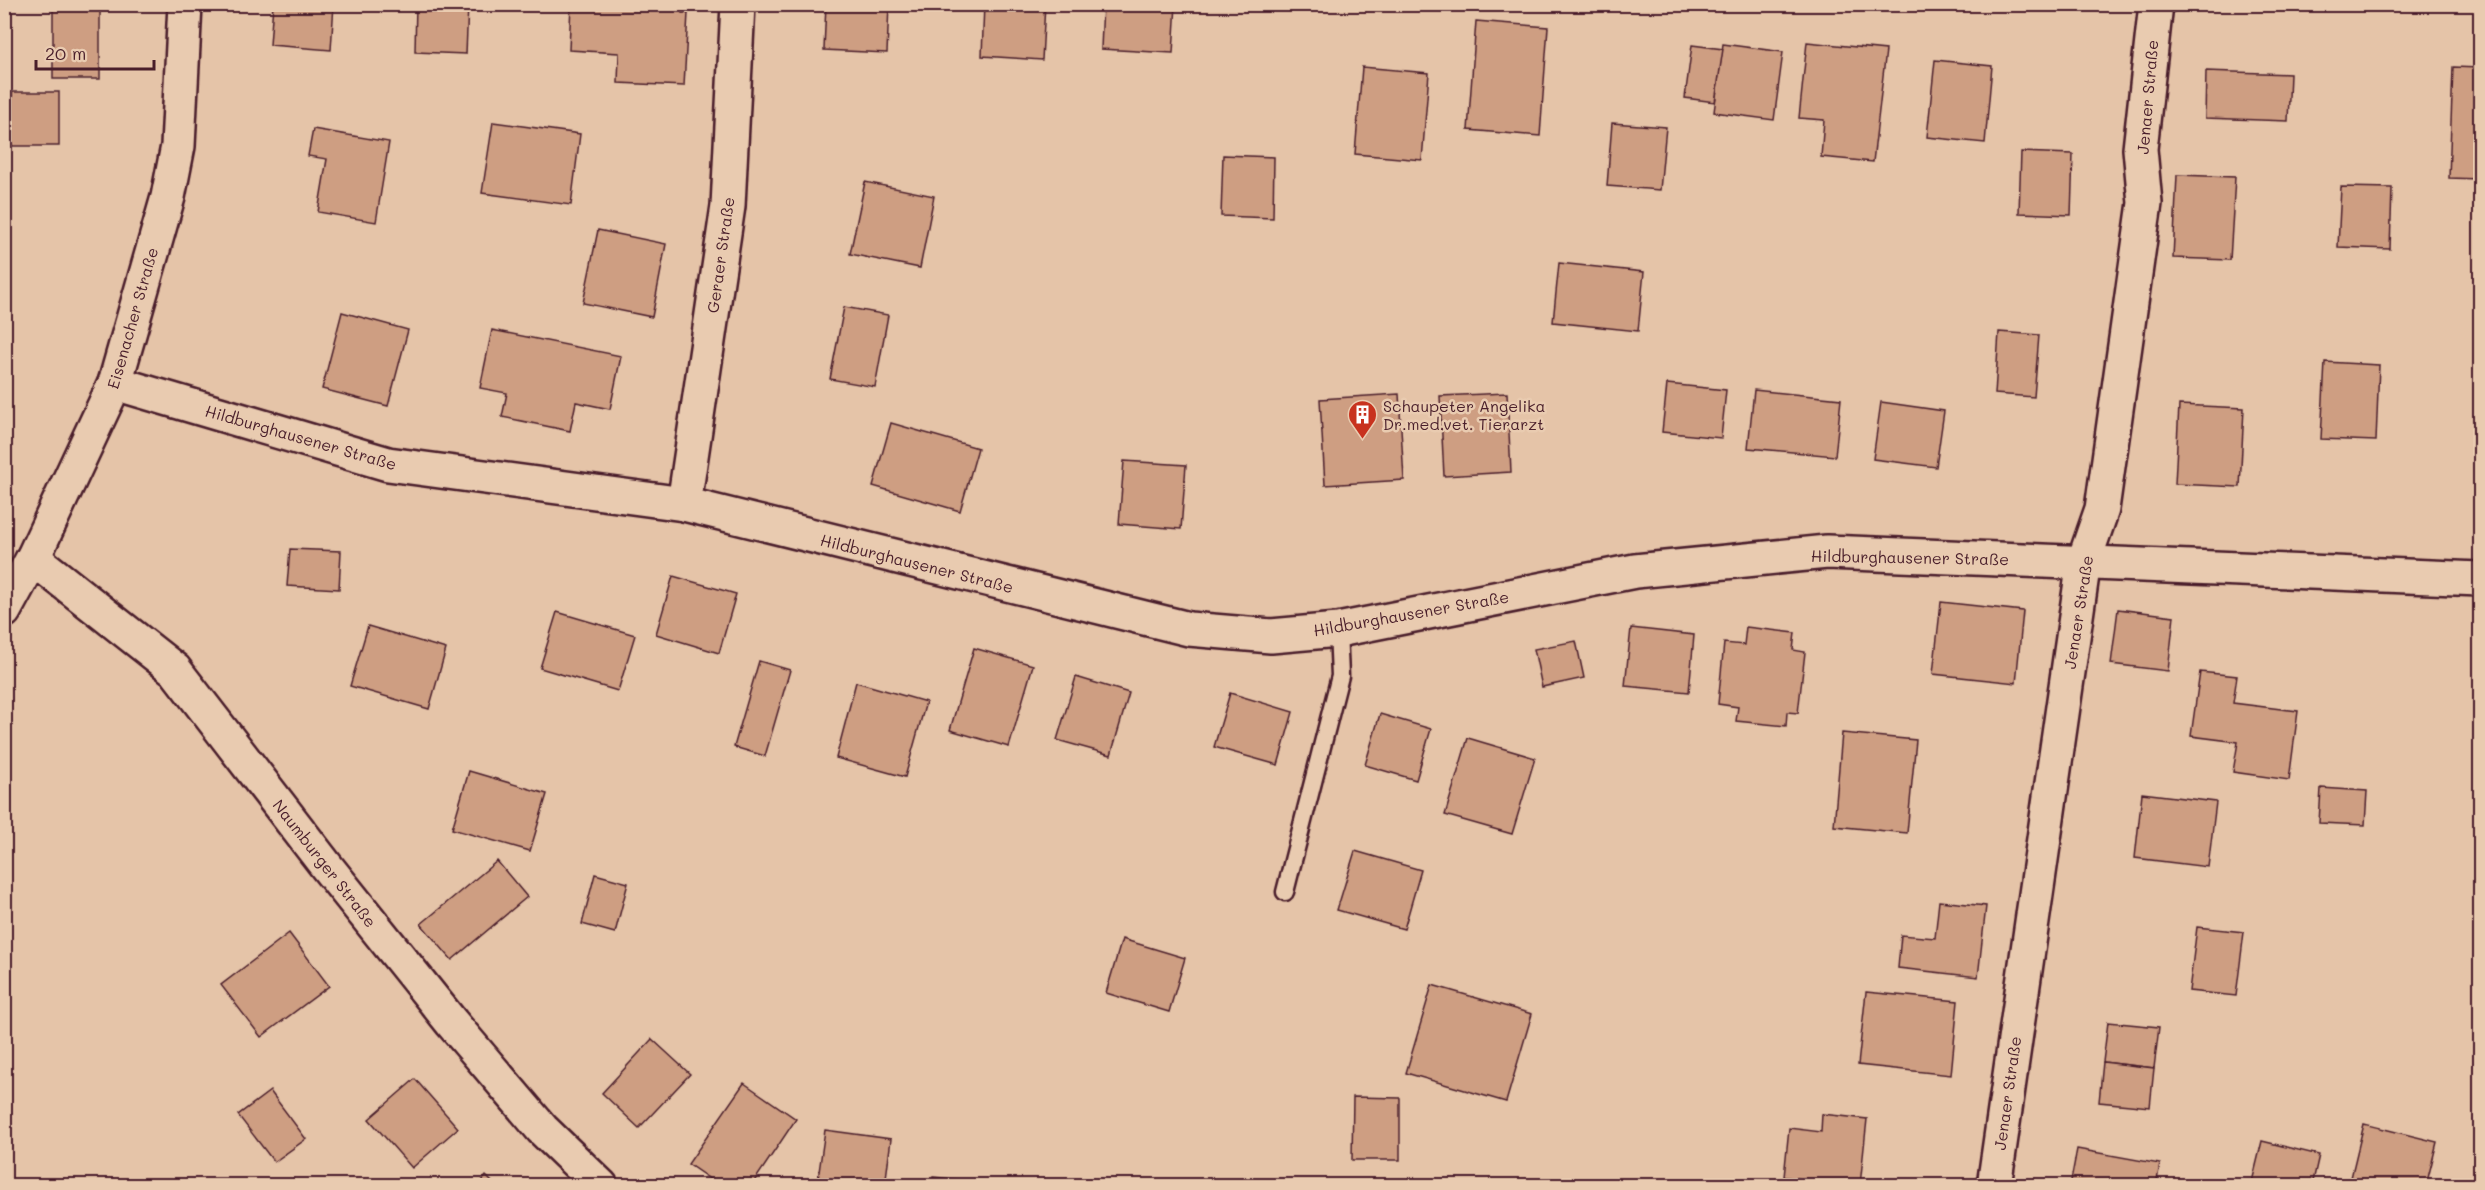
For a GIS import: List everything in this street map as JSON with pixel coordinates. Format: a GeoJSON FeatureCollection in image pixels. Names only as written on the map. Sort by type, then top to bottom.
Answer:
{"type":"FeatureCollection","features":[{"type":"Feature","properties":{"kind":"street","name":"Eisenacher Straße"},"geometry":{"type":"LineString","coordinates":[[4,611],[33,558],[115,383],[168,197],[178,146],[185,4]]}},
{"type":"Feature","properties":{"kind":"street","name":"Geraer Straße"},"geometry":{"type":"LineString","coordinates":[[684,504],[728,206],[738,4]]}},
{"type":"Feature","properties":{"kind":"street","name":"Jenaer Straße"},"geometry":{"type":"LineString","coordinates":[[1994,1185],[2084,561],[2102,509],[2145,203],[2140,149],[2156,4]]}},
{"type":"Feature","properties":{"kind":"street","name":"Hildburghausener Straße"},"geometry":{"type":"LineString","coordinates":[[115,383],[387,464],[684,504],[1190,629],[1271,636],[1338,630],[1635,571],[1827,552],[2481,579]]}},
{"type":"Feature","properties":{"kind":"street","name":"Naumburger Straße"},"geometry":{"type":"LineString","coordinates":[[33,558],[175,670],[327,867],[452,1023],[542,1129],[601,1185]]}},
{"type":"Feature","properties":{"kind":"lane"},"geometry":{"type":"LineString","coordinates":[[1285,892],[1340,676],[1338,630]]}},
{"type":"Feature","properties":{"kind":"building"},"geometry":{"type":"Polygon","coordinates":[[[53,4],[100,4],[100,79],[53,79],[53,4]]]}},
{"type":"Feature","properties":{"kind":"building"},"geometry":{"type":"Polygon","coordinates":[[[273,4],[334,4],[331,50],[270,45],[273,4]]]}},
{"type":"Feature","properties":{"kind":"building"},"geometry":{"type":"Polygon","coordinates":[[[416,4],[468,4],[466,54],[415,52],[416,4]]]}},
{"type":"Feature","properties":{"kind":"building"},"geometry":{"type":"Polygon","coordinates":[[[571,4],[682,4],[682,13],[688,13],[684,86],[618,83],[619,53],[569,50],[571,4]]]}},
{"type":"Feature","properties":{"kind":"building"},"geometry":{"type":"Polygon","coordinates":[[[826,4],[889,4],[887,53],[824,50],[826,4]]]}},
{"type":"Feature","properties":{"kind":"building"},"geometry":{"type":"Polygon","coordinates":[[[984,4],[1045,4],[1042,60],[982,56],[984,4]]]}},
{"type":"Feature","properties":{"kind":"building"},"geometry":{"type":"Polygon","coordinates":[[[1103,4],[1176,4],[1173,53],[1101,49],[1103,4]]]}},
{"type":"Feature","properties":{"kind":"building"},"geometry":{"type":"Polygon","coordinates":[[[1476,21],[1548,27],[1540,136],[1468,130],[1476,21]]]}},
{"type":"Feature","properties":{"kind":"building"},"geometry":{"type":"Polygon","coordinates":[[[1807,42],[1886,50],[1873,162],[1821,157],[1824,120],[1799,118],[1807,42]]]}},
{"type":"Feature","properties":{"kind":"building"},"geometry":{"type":"Polygon","coordinates":[[[1723,44],[1783,52],[1774,120],[1714,112],[1723,44]]]}},
{"type":"Feature","properties":{"kind":"building"},"geometry":{"type":"Polygon","coordinates":[[[1692,45],[1723,49],[1715,102],[1685,98],[1692,45]]]}},
{"type":"Feature","properties":{"kind":"building"},"geometry":{"type":"Polygon","coordinates":[[[1935,60],[1992,66],[1985,143],[1927,137],[1935,60]]]}},
{"type":"Feature","properties":{"kind":"building"},"geometry":{"type":"Polygon","coordinates":[[[1362,67],[1429,73],[1422,160],[1355,154],[1362,67]]]}},
{"type":"Feature","properties":{"kind":"building"},"geometry":{"type":"Polygon","coordinates":[[[2453,67],[2480,68],[2480,179],[2449,178],[2453,67]]]}},
{"type":"Feature","properties":{"kind":"building"},"geometry":{"type":"Polygon","coordinates":[[[2206,71],[2290,74],[2288,121],[2205,118],[2206,71]]]}},
{"type":"Feature","properties":{"kind":"building"},"geometry":{"type":"Polygon","coordinates":[[[12,92],[59,92],[59,146],[11,146],[12,92]]]}},
{"type":"Feature","properties":{"kind":"building"},"geometry":{"type":"Polygon","coordinates":[[[493,122],[580,134],[571,205],[482,193],[493,122]]]}},
{"type":"Feature","properties":{"kind":"building"},"geometry":{"type":"Polygon","coordinates":[[[1612,123],[1666,127],[1660,190],[1607,186],[1612,123]]]}},
{"type":"Feature","properties":{"kind":"building"},"geometry":{"type":"Polygon","coordinates":[[[313,129],[389,142],[376,222],[318,212],[327,159],[308,156],[313,129]]]}},
{"type":"Feature","properties":{"kind":"building"},"geometry":{"type":"Polygon","coordinates":[[[2021,152],[2073,154],[2071,215],[2019,213],[2021,152]]]}},
{"type":"Feature","properties":{"kind":"building"},"geometry":{"type":"Polygon","coordinates":[[[1223,155],[1274,157],[1273,218],[1221,216],[1223,155]]]}},
{"type":"Feature","properties":{"kind":"building"},"geometry":{"type":"Polygon","coordinates":[[[2177,175],[2235,177],[2230,260],[2173,258],[2177,175]]]}},
{"type":"Feature","properties":{"kind":"building"},"geometry":{"type":"Polygon","coordinates":[[[865,182],[934,196],[920,268],[850,254],[865,182]]]}},
{"type":"Feature","properties":{"kind":"building"},"geometry":{"type":"Polygon","coordinates":[[[2341,187],[2392,188],[2390,249],[2338,247],[2341,187]]]}},
{"type":"Feature","properties":{"kind":"building"},"geometry":{"type":"Polygon","coordinates":[[[598,230],[666,244],[652,317],[583,303],[598,230]]]}},
{"type":"Feature","properties":{"kind":"building"},"geometry":{"type":"Polygon","coordinates":[[[1559,263],[1644,272],[1638,331],[1553,322],[1559,263]]]}},
{"type":"Feature","properties":{"kind":"building"},"geometry":{"type":"Polygon","coordinates":[[[844,307],[888,315],[875,387],[830,379],[844,307]]]}},
{"type":"Feature","properties":{"kind":"building"},"geometry":{"type":"Polygon","coordinates":[[[342,312],[408,330],[388,406],[322,389],[342,312]]]}},
{"type":"Feature","properties":{"kind":"building"},"geometry":{"type":"Polygon","coordinates":[[[492,330],[621,356],[610,409],[576,402],[570,431],[502,417],[507,393],[480,388],[492,330]]]}},
{"type":"Feature","properties":{"kind":"building"},"geometry":{"type":"Polygon","coordinates":[[[1999,332],[2039,335],[2034,397],[1995,394],[1999,332]]]}},
{"type":"Feature","properties":{"kind":"building"},"geometry":{"type":"Polygon","coordinates":[[[2325,362],[2379,365],[2376,441],[2321,439],[2325,362]]]}},
{"type":"Feature","properties":{"kind":"building"},"geometry":{"type":"Polygon","coordinates":[[[1667,384],[1726,390],[1721,438],[1662,432],[1667,384]]]}},
{"type":"Feature","properties":{"kind":"building"},"geometry":{"type":"Polygon","coordinates":[[[1754,390],[1841,399],[1835,456],[1748,448],[1754,390]]]}},
{"type":"Feature","properties":{"kind":"building"},"geometry":{"type":"Polygon","coordinates":[[[1507,393],[1511,472],[1444,476],[1440,396],[1507,393]]]}},
{"type":"Feature","properties":{"kind":"building","name":"Schaupeter Angelika Dr.med.vet. Tierarzt"},"geometry":{"type":"Polygon","coordinates":[[[1399,394],[1404,480],[1325,485],[1320,399],[1399,394]]]}},
{"type":"Feature","properties":{"kind":"building"},"geometry":{"type":"Polygon","coordinates":[[[1881,402],[1944,411],[1936,467],[1873,459],[1881,402]]]}},
{"type":"Feature","properties":{"kind":"building"},"geometry":{"type":"Polygon","coordinates":[[[2179,405],[2244,408],[2240,487],[2175,484],[2179,405]]]}},
{"type":"Feature","properties":{"kind":"building"},"geometry":{"type":"Polygon","coordinates":[[[891,423],[978,448],[960,511],[873,486],[891,423]]]}},
{"type":"Feature","properties":{"kind":"building"},"geometry":{"type":"Polygon","coordinates":[[[1124,461],[1186,465],[1181,529],[1119,524],[1124,461]]]}},
{"type":"Feature","properties":{"kind":"building"},"geometry":{"type":"Polygon","coordinates":[[[290,549],[341,551],[339,589],[287,586],[290,549]]]}},
{"type":"Feature","properties":{"kind":"building"},"geometry":{"type":"Polygon","coordinates":[[[673,576],[736,594],[719,653],[656,634],[673,576]]]}},
{"type":"Feature","properties":{"kind":"building"},"geometry":{"type":"Polygon","coordinates":[[[1941,602],[2023,611],[2016,683],[1933,674],[1941,602]]]}},
{"type":"Feature","properties":{"kind":"building"},"geometry":{"type":"Polygon","coordinates":[[[2118,609],[2174,616],[2168,671],[2111,664],[2118,609]]]}},
{"type":"Feature","properties":{"kind":"building"},"geometry":{"type":"Polygon","coordinates":[[[557,612],[635,635],[618,691],[540,668],[557,612]]]}},
{"type":"Feature","properties":{"kind":"building"},"geometry":{"type":"Polygon","coordinates":[[[368,626],[446,649],[429,709],[350,686],[368,626]]]}},
{"type":"Feature","properties":{"kind":"building"},"geometry":{"type":"Polygon","coordinates":[[[1746,627],[1795,633],[1793,650],[1805,652],[1798,713],[1787,712],[1786,726],[1736,721],[1738,707],[1718,704],[1724,643],[1744,645],[1746,627]]]}},
{"type":"Feature","properties":{"kind":"building"},"geometry":{"type":"Polygon","coordinates":[[[1631,628],[1694,635],[1689,692],[1625,686],[1631,628]]]}},
{"type":"Feature","properties":{"kind":"building"},"geometry":{"type":"Polygon","coordinates":[[[1576,641],[1584,678],[1542,687],[1534,649],[1576,641]]]}},
{"type":"Feature","properties":{"kind":"building"},"geometry":{"type":"Polygon","coordinates":[[[974,648],[1033,665],[1009,747],[950,730],[974,648]]]}},
{"type":"Feature","properties":{"kind":"building"},"geometry":{"type":"Polygon","coordinates":[[[759,661],[790,670],[765,756],[734,747],[759,661]]]}},
{"type":"Feature","properties":{"kind":"building"},"geometry":{"type":"Polygon","coordinates":[[[2200,672],[2237,676],[2233,703],[2298,711],[2289,780],[2233,772],[2238,742],[2191,736],[2200,672]]]}},
{"type":"Feature","properties":{"kind":"building"},"geometry":{"type":"Polygon","coordinates":[[[1076,677],[1129,693],[1111,755],[1057,740],[1076,677]]]}},
{"type":"Feature","properties":{"kind":"building"},"geometry":{"type":"Polygon","coordinates":[[[856,682],[926,702],[905,777],[836,758],[856,682]]]}},
{"type":"Feature","properties":{"kind":"building"},"geometry":{"type":"Polygon","coordinates":[[[1230,693],[1293,712],[1278,765],[1214,747],[1230,693]]]}},
{"type":"Feature","properties":{"kind":"building"},"geometry":{"type":"Polygon","coordinates":[[[1380,714],[1431,729],[1416,780],[1365,765],[1380,714]]]}},
{"type":"Feature","properties":{"kind":"building"},"geometry":{"type":"Polygon","coordinates":[[[1842,733],[1916,740],[1907,833],[1834,826],[1842,733]]]}},
{"type":"Feature","properties":{"kind":"building"},"geometry":{"type":"Polygon","coordinates":[[[1468,738],[1535,758],[1512,834],[1445,815],[1468,738]]]}},
{"type":"Feature","properties":{"kind":"building"},"geometry":{"type":"Polygon","coordinates":[[[469,771],[547,794],[530,851],[452,829],[469,771]]]}},
{"type":"Feature","properties":{"kind":"building"},"geometry":{"type":"Polygon","coordinates":[[[2321,788],[2367,791],[2365,825],[2319,823],[2321,788]]]}},
{"type":"Feature","properties":{"kind":"building"},"geometry":{"type":"Polygon","coordinates":[[[2142,793],[2216,802],[2208,867],[2135,858],[2142,793]]]}},
{"type":"Feature","properties":{"kind":"building"},"geometry":{"type":"Polygon","coordinates":[[[1355,851],[1421,870],[1404,929],[1337,910],[1355,851]]]}},
{"type":"Feature","properties":{"kind":"building"},"geometry":{"type":"Polygon","coordinates":[[[497,861],[527,897],[452,960],[421,924],[497,861]]]}},
{"type":"Feature","properties":{"kind":"building"},"geometry":{"type":"Polygon","coordinates":[[[595,874],[628,883],[615,933],[582,924],[595,874]]]}},
{"type":"Feature","properties":{"kind":"building"},"geometry":{"type":"Polygon","coordinates":[[[1939,901],[1986,906],[1978,977],[1898,968],[1901,935],[1935,938],[1939,901]]]}},
{"type":"Feature","properties":{"kind":"building"},"geometry":{"type":"Polygon","coordinates":[[[2197,927],[2244,932],[2236,996],[2189,991],[2197,927]]]}},
{"type":"Feature","properties":{"kind":"building"},"geometry":{"type":"Polygon","coordinates":[[[289,933],[329,986],[261,1037],[221,985],[289,933]]]}},
{"type":"Feature","properties":{"kind":"building"},"geometry":{"type":"Polygon","coordinates":[[[1122,939],[1185,958],[1169,1012],[1106,993],[1122,939]]]}},
{"type":"Feature","properties":{"kind":"building"},"geometry":{"type":"Polygon","coordinates":[[[1432,985],[1532,1014],[1506,1102],[1406,1073],[1432,985]]]}},
{"type":"Feature","properties":{"kind":"building"},"geometry":{"type":"Polygon","coordinates":[[[1866,992],[1958,1001],[1951,1075],[1858,1065],[1866,992]]]}},
{"type":"Feature","properties":{"kind":"building"},"geometry":{"type":"Polygon","coordinates":[[[2108,1022],[2159,1027],[2154,1068],[2103,1062],[2108,1022]]]}},
{"type":"Feature","properties":{"kind":"building"},"geometry":{"type":"Polygon","coordinates":[[[652,1039],[690,1074],[639,1128],[602,1093],[652,1039]]]}},
{"type":"Feature","properties":{"kind":"building"},"geometry":{"type":"Polygon","coordinates":[[[2103,1062],[2154,1068],[2150,1107],[2099,1102],[2103,1062]]]}},
{"type":"Feature","properties":{"kind":"building"},"geometry":{"type":"Polygon","coordinates":[[[415,1079],[458,1128],[412,1168],[369,1119],[415,1079]]]}},
{"type":"Feature","properties":{"kind":"building"},"geometry":{"type":"Polygon","coordinates":[[[744,1083],[796,1119],[751,1186],[720,1186],[688,1164],[744,1083]]]}},
{"type":"Feature","properties":{"kind":"building"},"geometry":{"type":"Polygon","coordinates":[[[270,1091],[306,1139],[274,1162],[238,1115],[270,1091]]]}},
{"type":"Feature","properties":{"kind":"building"},"geometry":{"type":"Polygon","coordinates":[[[1353,1097],[1400,1098],[1400,1160],[1352,1160],[1353,1097]]]}},
{"type":"Feature","properties":{"kind":"building"},"geometry":{"type":"Polygon","coordinates":[[[1822,1114],[1867,1119],[1860,1185],[1784,1177],[1789,1128],[1821,1132],[1822,1114]]]}},
{"type":"Feature","properties":{"kind":"building"},"geometry":{"type":"Polygon","coordinates":[[[2364,1124],[2437,1142],[2426,1186],[2349,1186],[2364,1124]]]}},
{"type":"Feature","properties":{"kind":"building"},"geometry":{"type":"Polygon","coordinates":[[[825,1130],[891,1139],[885,1186],[817,1186],[825,1130]]]}},
{"type":"Feature","properties":{"kind":"building"},"geometry":{"type":"Polygon","coordinates":[[[2262,1141],[2319,1155],[2312,1186],[2251,1186],[2262,1141]]]}},
{"type":"Feature","properties":{"kind":"building"},"geometry":{"type":"Polygon","coordinates":[[[2077,1149],[2160,1164],[2156,1186],[2070,1186],[2077,1149]]]}},
{"type":"Feature","properties":{"kind":"building"},"geometry":{"type":"Polygon","coordinates":[[[486,1176],[496,1186],[478,1186],[486,1176]]]}},
{"type":"Feature","properties":{"kind":"building"},"geometry":{"type":"Polygon","coordinates":[[[933,1177],[980,1182],[980,1186],[933,1186],[933,1177]]]}},
{"type":"Feature","properties":{"kind":"place","name":"Schaupeter Angelika Dr.med.vet. Tierarzt"},"geometry":{"type":"Point","coordinates":[1362,440]}}]}
